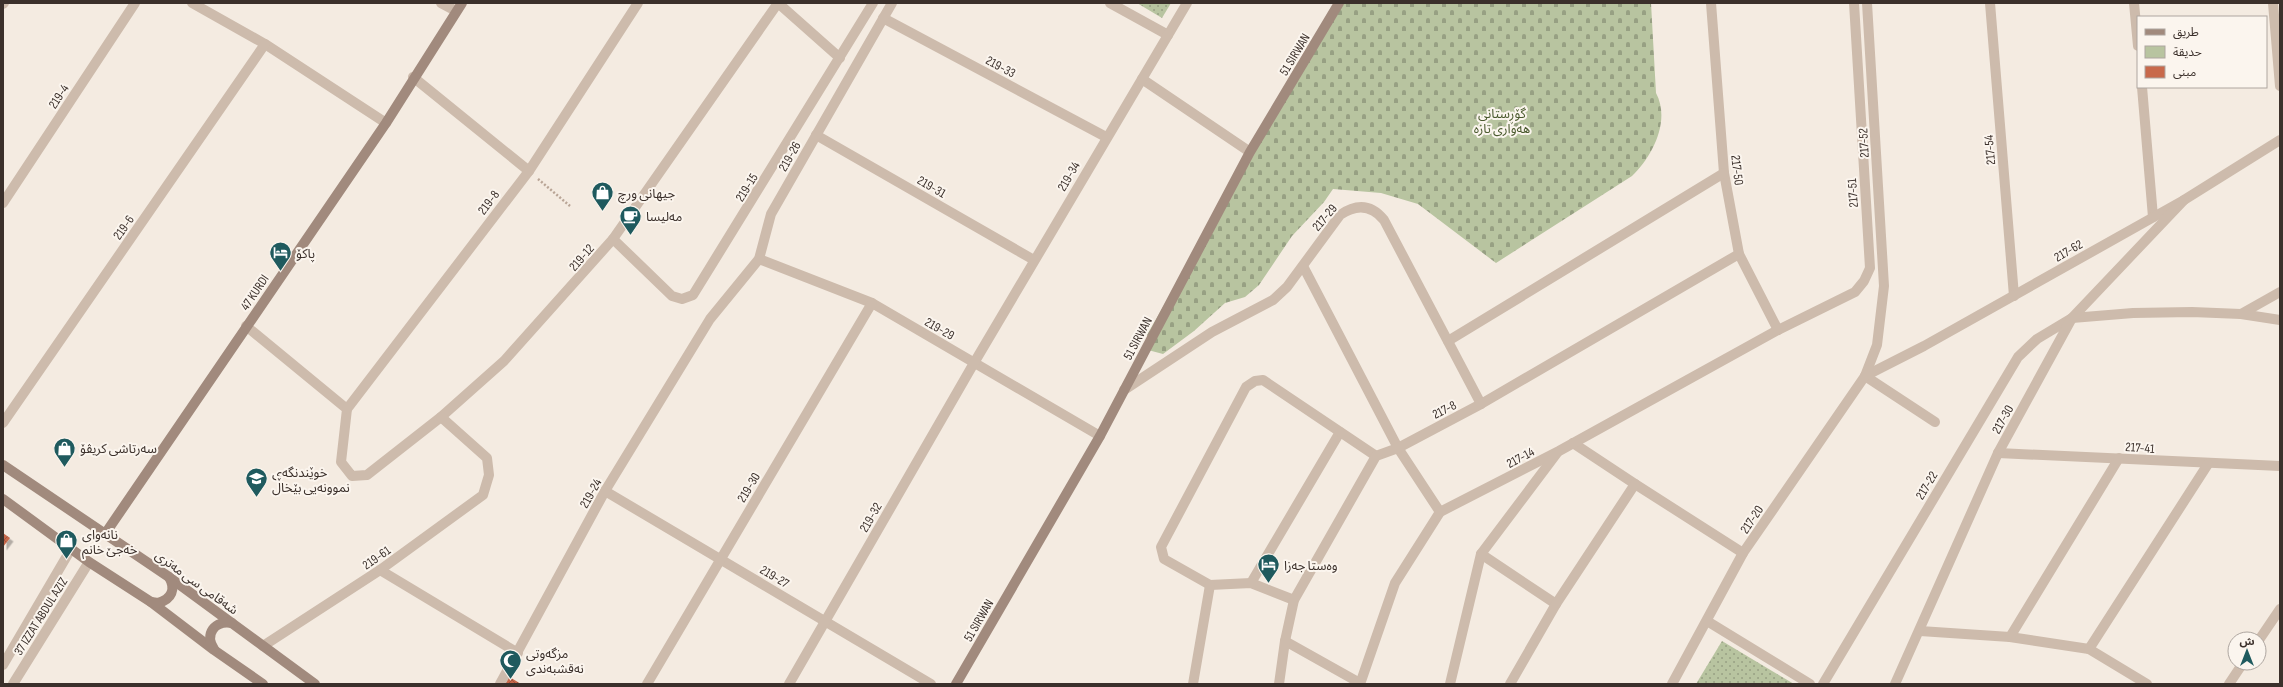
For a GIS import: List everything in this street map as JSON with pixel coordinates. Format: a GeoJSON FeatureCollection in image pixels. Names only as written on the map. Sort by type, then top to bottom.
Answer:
{"type":"FeatureCollection","features":[{"type":"Feature","properties":{"kind":"main road","name":"51 SIRWAN"},"geometry":{"type":"LineString","coordinates":[[956,684],[1100,436],[1250,152],[1339,3]]}},
{"type":"Feature","properties":{"kind":"main road","name":"47 KURDI"},"geometry":{"type":"LineString","coordinates":[[106,534],[246,326],[386,123],[413,77],[459,7]]}},
{"type":"Feature","properties":{"kind":"main road","name":"شەقامی سی مەتری"},"geometry":{"type":"LineString","coordinates":[[3,465],[169,577],[315,684]]}},
{"type":"Feature","properties":{"kind":"main road"},"geometry":{"type":"LineString","coordinates":[[3,499],[88,562],[151,602],[214,650],[263,684]]}},
{"type":"Feature","properties":{"kind":"main road"},"geometry":{"type":"LineString","coordinates":[[151,602],[158,603],[170,596],[173,590],[169,577]]}},
{"type":"Feature","properties":{"kind":"main road"},"geometry":{"type":"LineString","coordinates":[[214,650],[210,643],[212,629],[218,624],[232,623]]}},
{"type":"Feature","properties":{"kind":"street","name":"219-4"},"geometry":{"type":"LineString","coordinates":[[3,203],[135,3]]}},
{"type":"Feature","properties":{"kind":"street"},"geometry":{"type":"LineString","coordinates":[[192,3],[265,44],[386,123]]}},
{"type":"Feature","properties":{"kind":"street"},"geometry":{"type":"LineString","coordinates":[[441,3],[459,7]]}},
{"type":"Feature","properties":{"kind":"street","name":"219-8"},"geometry":{"type":"LineString","coordinates":[[347,409],[528,171],[638,3]]}},
{"type":"Feature","properties":{"kind":"street"},"geometry":{"type":"LineString","coordinates":[[778,3],[840,58]]}},
{"type":"Feature","properties":{"kind":"street","name":"219-12"},"geometry":{"type":"LineString","coordinates":[[347,409],[341,462],[352,476],[368,474],[441,417],[504,361],[613,239],[778,3]]}},
{"type":"Feature","properties":{"kind":"street","name":"219-15"},"geometry":{"type":"LineString","coordinates":[[613,239],[672,296],[682,299],[693,295],[873,3]]}},
{"type":"Feature","properties":{"kind":"street","name":"219-26"},"geometry":{"type":"LineString","coordinates":[[710,319],[759,259],[771,214],[892,3]]}},
{"type":"Feature","properties":{"kind":"street"},"geometry":{"type":"LineString","coordinates":[[1110,3],[1168,35]]}},
{"type":"Feature","properties":{"kind":"street","name":"219-34"},"geometry":{"type":"LineString","coordinates":[[974,362],[1106,137],[1187,3]]}},
{"type":"Feature","properties":{"kind":"street","name":"217-50"},"geometry":{"type":"LineString","coordinates":[[1711,3],[1724,173],[1739,254],[1778,330]]}},
{"type":"Feature","properties":{"kind":"street","name":"217-51"},"geometry":{"type":"LineString","coordinates":[[1778,330],[1856,292],[1864,281],[1870,268],[1854,3]]}},
{"type":"Feature","properties":{"kind":"street","name":"217-52"},"geometry":{"type":"LineString","coordinates":[[1865,376],[1877,345],[1884,286],[1867,3]]}},
{"type":"Feature","properties":{"kind":"street","name":"217-54"},"geometry":{"type":"LineString","coordinates":[[1990,3],[2014,296]]}},
{"type":"Feature","properties":{"kind":"street"},"geometry":{"type":"LineString","coordinates":[[2134,3],[2137,35]]}},
{"type":"Feature","properties":{"kind":"street"},"geometry":{"type":"LineString","coordinates":[[2273,3],[2280,86]]}},
{"type":"Feature","properties":{"kind":"street","name":"219-33"},"geometry":{"type":"LineString","coordinates":[[883,18],[1106,137]]}},
{"type":"Feature","properties":{"kind":"street","name":"219-6"},"geometry":{"type":"LineString","coordinates":[[3,423],[265,44]]}},
{"type":"Feature","properties":{"kind":"street"},"geometry":{"type":"LineString","coordinates":[[413,77],[528,171]]}},
{"type":"Feature","properties":{"kind":"street"},"geometry":{"type":"LineString","coordinates":[[1142,79],[1250,152]]}},
{"type":"Feature","properties":{"kind":"street"},"geometry":{"type":"LineString","coordinates":[[2142,88],[2153,217]]}},
{"type":"Feature","properties":{"kind":"street","name":"219-31"},"geometry":{"type":"LineString","coordinates":[[816,135],[1034,260]]}},
{"type":"Feature","properties":{"kind":"street","name":"217-62"},"geometry":{"type":"LineString","coordinates":[[1865,376],[1924,346],[2184,200],[2280,140]]}},
{"type":"Feature","properties":{"kind":"street"},"geometry":{"type":"LineString","coordinates":[[1448,341],[1724,173]]}},
{"type":"Feature","properties":{"kind":"street","name":"217-30"},"geometry":{"type":"LineString","coordinates":[[1895,684],[1920,631],[1998,453],[2072,318],[2184,200]]}},
{"type":"Feature","properties":{"kind":"street","name":"217-29"},"geometry":{"type":"LineString","coordinates":[[1124,390],[1212,332],[1273,300],[1287,288],[1340,215],[1349,208],[1362,207],[1376,210],[1384,220],[1481,404]]}},
{"type":"Feature","properties":{"kind":"street","name":"217-8"},"geometry":{"type":"LineString","coordinates":[[1376,456],[1398,448],[1481,404],[1739,254]]}},
{"type":"Feature","properties":{"kind":"street","name":"219-29"},"geometry":{"type":"LineString","coordinates":[[759,259],[872,303],[1100,436]]}},
{"type":"Feature","properties":{"kind":"street"},"geometry":{"type":"LineString","coordinates":[[1285,641],[1360,683],[1395,583],[1440,512],[1398,448],[1303,266]]}},
{"type":"Feature","properties":{"kind":"street"},"geometry":{"type":"LineString","coordinates":[[2240,314],[2280,292]]}},
{"type":"Feature","properties":{"kind":"street","name":"219-30"},"geometry":{"type":"LineString","coordinates":[[647,684],[872,303]]}},
{"type":"Feature","properties":{"kind":"street"},"geometry":{"type":"LineString","coordinates":[[2072,318],[2133,313],[2240,314],[2280,320]]}},
{"type":"Feature","properties":{"kind":"street","name":"217-22"},"geometry":{"type":"LineString","coordinates":[[1823,684],[2018,357],[2037,339],[2072,318]]}},
{"type":"Feature","properties":{"kind":"street","name":"219-24"},"geometry":{"type":"LineString","coordinates":[[500,684],[605,491],[710,319]]}},
{"type":"Feature","properties":{"kind":"street"},"geometry":{"type":"LineString","coordinates":[[246,326],[347,409]]}},
{"type":"Feature","properties":{"kind":"street","name":"217-14"},"geometry":{"type":"LineString","coordinates":[[1440,512],[1559,451],[1778,330]]}},
{"type":"Feature","properties":{"kind":"street","name":"219-32"},"geometry":{"type":"LineString","coordinates":[[789,684],[974,362]]}},
{"type":"Feature","properties":{"kind":"street"},"geometry":{"type":"LineString","coordinates":[[1865,376],[1935,422]]}},
{"type":"Feature","properties":{"kind":"street","name":"217-20"},"geometry":{"type":"LineString","coordinates":[[1672,684],[1744,553],[1865,376]]}},
{"type":"Feature","properties":{"kind":"street"},"geometry":{"type":"LineString","coordinates":[[1279,684],[1285,641],[1294,600],[1376,456],[1263,380],[1255,381],[1246,387],[1161,547],[1164,558],[1172,565],[1210,585],[1251,583],[1294,600]]}},
{"type":"Feature","properties":{"kind":"street","name":"219-61"},"geometry":{"type":"LineString","coordinates":[[263,646],[380,570],[483,495],[489,475],[487,458],[441,417]]}},
{"type":"Feature","properties":{"kind":"street"},"geometry":{"type":"LineString","coordinates":[[1251,583],[1340,432]]}},
{"type":"Feature","properties":{"kind":"street"},"geometry":{"type":"LineString","coordinates":[[1573,442],[1634,484],[1744,553]]}},
{"type":"Feature","properties":{"kind":"street"},"geometry":{"type":"LineString","coordinates":[[1450,684],[1481,554],[1559,451]]}},
{"type":"Feature","properties":{"kind":"street","name":"217-41"},"geometry":{"type":"LineString","coordinates":[[1998,453],[2119,458],[2208,464],[2280,466]]}},
{"type":"Feature","properties":{"kind":"street"},"geometry":{"type":"LineString","coordinates":[[2010,637],[2119,458]]}},
{"type":"Feature","properties":{"kind":"street"},"geometry":{"type":"LineString","coordinates":[[2089,649],[2208,464]]}},
{"type":"Feature","properties":{"kind":"street"},"geometry":{"type":"LineString","coordinates":[[1510,684],[1556,604],[1634,484]]}},
{"type":"Feature","properties":{"kind":"street","name":"219-27"},"geometry":{"type":"LineString","coordinates":[[605,491],[931,684]]}},
{"type":"Feature","properties":{"kind":"street","name":"37 IZZAT ABDUL AZIZ"},"geometry":{"type":"LineString","coordinates":[[3,666],[71,549]]}},
{"type":"Feature","properties":{"kind":"street"},"geometry":{"type":"LineString","coordinates":[[1481,554],[1556,604]]}},
{"type":"Feature","properties":{"kind":"street","name":"37 IZZAT ABDUL AZIZ"},"geometry":{"type":"LineString","coordinates":[[13,684],[88,562]]}},
{"type":"Feature","properties":{"kind":"street"},"geometry":{"type":"LineString","coordinates":[[380,570],[518,653]]}},
{"type":"Feature","properties":{"kind":"street"},"geometry":{"type":"LineString","coordinates":[[1193,684],[1210,585]]}},
{"type":"Feature","properties":{"kind":"street"},"geometry":{"type":"LineString","coordinates":[[2265,631],[2280,609]]}},
{"type":"Feature","properties":{"kind":"street"},"geometry":{"type":"LineString","coordinates":[[1707,621],[1810,684]]}},
{"type":"Feature","properties":{"kind":"street"},"geometry":{"type":"LineString","coordinates":[[1920,631],[2010,637],[2089,649],[2147,684]]}},
{"type":"Feature","properties":{"kind":"street"},"geometry":{"type":"LineString","coordinates":[[2229,684],[2238,671]]}},
{"type":"Feature","properties":{"kind":"path"},"geometry":{"type":"LineString","coordinates":[[528,171],[570,206]]}},
{"type":"Feature","properties":{"kind":"green space"},"geometry":{"type":"Polygon","coordinates":[[[1137,3],[1171,3],[1162,18],[1137,3]]]}},
{"type":"Feature","properties":{"kind":"green space","name":"گۆڕستانی هەواری تازە"},"geometry":{"type":"Polygon","coordinates":[[[1336,3],[1651,3],[1656,93],[1660,104],[1661,115],[1657,138],[1646,159],[1632,176],[1496,263],[1418,204],[1381,193],[1333,189],[1324,202],[1292,236],[1259,285],[1245,297],[1225,303],[1194,331],[1163,354],[1148,350],[1147,335],[1336,3]]]}},
{"type":"Feature","properties":{"kind":"green space"},"geometry":{"type":"Polygon","coordinates":[[[1722,641],[1794,684],[1696,684],[1722,641]]]}},
{"type":"Feature","properties":{"kind":"building"},"geometry":{"type":"Polygon","coordinates":[[[3,533],[10,538],[3,547],[3,533]]]}},
{"type":"Feature","properties":{"kind":"building","name":"مزگەوتی نەقشبەندی"},"geometry":{"type":"Polygon","coordinates":[[[508,676],[521,684],[504,684],[508,676]]]}},
{"type":"Feature","properties":{"kind":"place","name":"جیهانی ورچ"},"geometry":{"type":"Point","coordinates":[603,212]}},
{"type":"Feature","properties":{"kind":"place","name":"مەلیسا"},"geometry":{"type":"Point","coordinates":[630,236]}},
{"type":"Feature","properties":{"kind":"place","name":"پاکۆ"},"geometry":{"type":"Point","coordinates":[280,272]}},
{"type":"Feature","properties":{"kind":"place","name":"سەرتاشی کریڤۆ"},"geometry":{"type":"Point","coordinates":[64,468]}},
{"type":"Feature","properties":{"kind":"place","name":"خوێندنگەی نموونەیی بێخاڵ"},"geometry":{"type":"Point","coordinates":[256,498]}},
{"type":"Feature","properties":{"kind":"place","name":"نانەوای خەجێ خانم"},"geometry":{"type":"Point","coordinates":[66,560]}},
{"type":"Feature","properties":{"kind":"place","name":"وەستا جەزا"},"geometry":{"type":"Point","coordinates":[1269,584]}},
{"type":"Feature","properties":{"kind":"place","name":"مزگەوتی نەقشبەندی"},"geometry":{"type":"Point","coordinates":[511,680]}}]}
